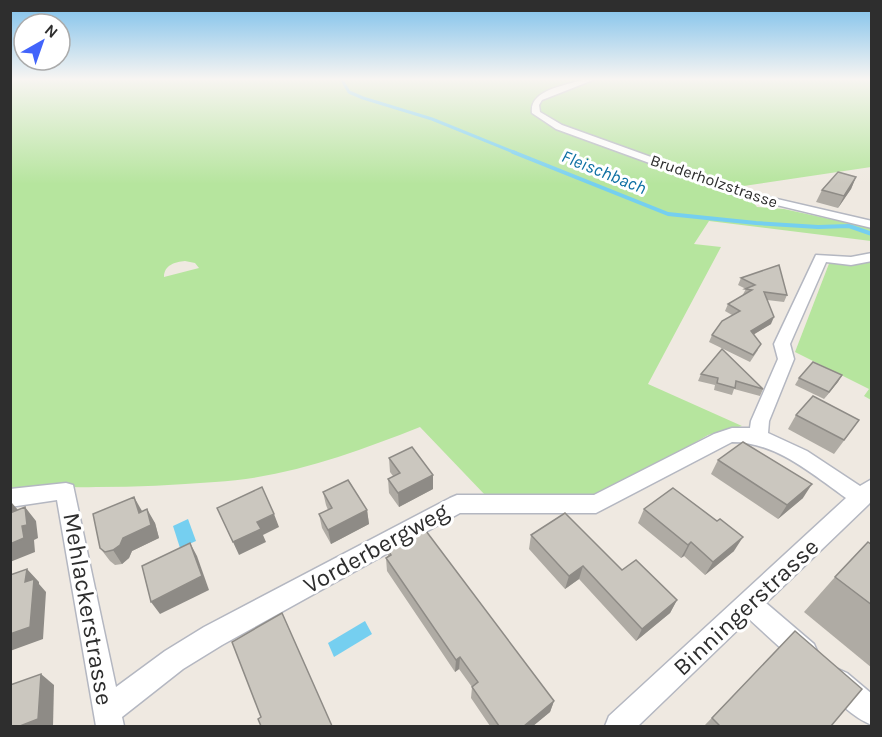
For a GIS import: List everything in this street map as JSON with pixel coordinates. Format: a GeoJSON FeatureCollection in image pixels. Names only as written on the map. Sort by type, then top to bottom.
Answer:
{"type":"FeatureCollection","features":[{"type":"Feature","properties":{"kind":"street","name":"Bruderholzstrasse"},"geometry":{"type":"LineString","coordinates":[[538,114],[559,127],[747,195],[872,225]]}},
{"type":"Feature","properties":{"kind":"street"},"geometry":{"type":"LineString","coordinates":[[758,437],[760,421],[786,359],[782,344],[821,258],[851,261],[872,257]]}},
{"type":"Feature","properties":{"kind":"street","name":"Vorderbergweg"},"geometry":{"type":"LineString","coordinates":[[109,719],[174,660],[213,636],[457,504],[596,504],[733,434],[758,437],[787,449],[867,493]]}},
{"type":"Feature","properties":{"kind":"street","name":"Mehlackerstrasse"},"geometry":{"type":"LineString","coordinates":[[10,498],[66,491],[109,719]]}},
{"type":"Feature","properties":{"kind":"street","name":"Binningerstrasse"},"geometry":{"type":"LineString","coordinates":[[619,726],[867,493]]}},
{"type":"Feature","properties":{"kind":"street"},"geometry":{"type":"LineString","coordinates":[[749,604],[872,712]]}},
{"type":"Feature","properties":{"kind":"green space"},"geometry":{"type":"Polygon","coordinates":[[[10,114],[871,114],[871,167],[730,188],[747,195],[757,207],[784,209],[871,228],[871,241],[709,221],[694,244],[721,247],[648,384],[742,426],[708,435],[622,485],[584,498],[486,496],[420,427],[319,463],[241,480],[141,486],[11,491],[10,114]],[[185,261],[174,263],[168,267],[164,277],[199,268],[195,263],[185,261]]]}},
{"type":"Feature","properties":{"kind":"green space"},"geometry":{"type":"Polygon","coordinates":[[[871,260],[871,400],[864,396],[869,389],[795,352],[830,261],[871,260]]]}},
{"type":"Feature","properties":{"kind":"water"},"geometry":{"type":"Polygon","coordinates":[[[188,519],[196,541],[180,548],[173,526],[188,519]]]}},
{"type":"Feature","properties":{"kind":"water"},"geometry":{"type":"Polygon","coordinates":[[[365,621],[372,634],[334,657],[328,643],[365,621]]]}},
{"type":"Feature","properties":{"kind":"building"},"geometry":{"type":"Polygon","coordinates":[[[838,172],[856,177],[844,196],[822,190],[838,172]]]}},
{"type":"Feature","properties":{"kind":"building"},"geometry":{"type":"Polygon","coordinates":[[[779,265],[787,295],[764,292],[774,317],[751,331],[761,344],[753,355],[712,335],[722,321],[740,311],[728,304],[752,290],[745,289],[755,285],[741,278],[779,265]]]}},
{"type":"Feature","properties":{"kind":"building"},"geometry":{"type":"Polygon","coordinates":[[[722,349],[763,389],[736,381],[735,388],[717,383],[718,378],[701,374],[722,349]]]}},
{"type":"Feature","properties":{"kind":"building"},"geometry":{"type":"Polygon","coordinates":[[[813,362],[842,375],[829,392],[799,378],[813,362]]]}},
{"type":"Feature","properties":{"kind":"building"},"geometry":{"type":"Polygon","coordinates":[[[813,396],[859,420],[844,440],[796,415],[813,396]]]}},
{"type":"Feature","properties":{"kind":"building"},"geometry":{"type":"Polygon","coordinates":[[[743,442],[812,484],[787,505],[718,460],[743,442]]]}},
{"type":"Feature","properties":{"kind":"building"},"geometry":{"type":"Polygon","coordinates":[[[412,447],[433,475],[398,493],[388,479],[400,473],[389,458],[412,447]]]}},
{"type":"Feature","properties":{"kind":"building"},"geometry":{"type":"Polygon","coordinates":[[[348,480],[367,510],[328,530],[319,514],[332,508],[323,492],[348,480]]]}},
{"type":"Feature","properties":{"kind":"building"},"geometry":{"type":"Polygon","coordinates":[[[262,487],[274,514],[257,522],[261,529],[233,542],[217,508],[262,487]]]}},
{"type":"Feature","properties":{"kind":"building"},"geometry":{"type":"Polygon","coordinates":[[[673,488],[717,521],[720,519],[743,537],[713,562],[691,542],[688,545],[644,509],[673,488]]]}},
{"type":"Feature","properties":{"kind":"building"},"geometry":{"type":"Polygon","coordinates":[[[134,497],[139,513],[147,509],[151,525],[123,538],[120,545],[105,552],[100,548],[93,514],[134,497]]]}},
{"type":"Feature","properties":{"kind":"building"},"geometry":{"type":"Polygon","coordinates":[[[25,507],[27,525],[22,526],[24,538],[10,544],[10,513],[25,507]]]}},
{"type":"Feature","properties":{"kind":"building"},"geometry":{"type":"Polygon","coordinates":[[[565,513],[622,570],[636,560],[677,600],[642,629],[583,566],[569,576],[531,535],[565,513]]]}},
{"type":"Feature","properties":{"kind":"building"},"geometry":{"type":"Polygon","coordinates":[[[423,527],[554,701],[524,726],[499,726],[472,687],[478,682],[460,657],[456,660],[386,558],[391,555],[387,549],[423,527]]]}},
{"type":"Feature","properties":{"kind":"building"},"geometry":{"type":"Polygon","coordinates":[[[868,542],[872,545],[872,605],[835,577],[868,542]]]}},
{"type":"Feature","properties":{"kind":"building"},"geometry":{"type":"Polygon","coordinates":[[[190,543],[202,576],[151,602],[142,566],[190,543]]]}},
{"type":"Feature","properties":{"kind":"building"},"geometry":{"type":"Polygon","coordinates":[[[27,569],[25,582],[34,579],[30,627],[10,634],[10,575],[27,569]]]}},
{"type":"Feature","properties":{"kind":"building"},"geometry":{"type":"Polygon","coordinates":[[[282,613],[332,726],[261,726],[258,719],[261,717],[232,642],[282,613]]]}},
{"type":"Feature","properties":{"kind":"building"},"geometry":{"type":"Polygon","coordinates":[[[795,631],[862,689],[831,726],[720,726],[712,718],[795,631]]]}},
{"type":"Feature","properties":{"kind":"building"},"geometry":{"type":"Polygon","coordinates":[[[41,674],[38,719],[20,726],[10,726],[10,685],[41,674]]]}},
{"type":"Feature","properties":{"kind":"waterway","name":"Fleischbach"},"geometry":{"type":"LineString","coordinates":[[417,114],[516,153]]}},
{"type":"Feature","properties":{"kind":"waterway","name":"Fleischbach"},"geometry":{"type":"LineString","coordinates":[[513,152],[668,214],[756,223],[818,227],[849,226],[872,234]]}}]}
